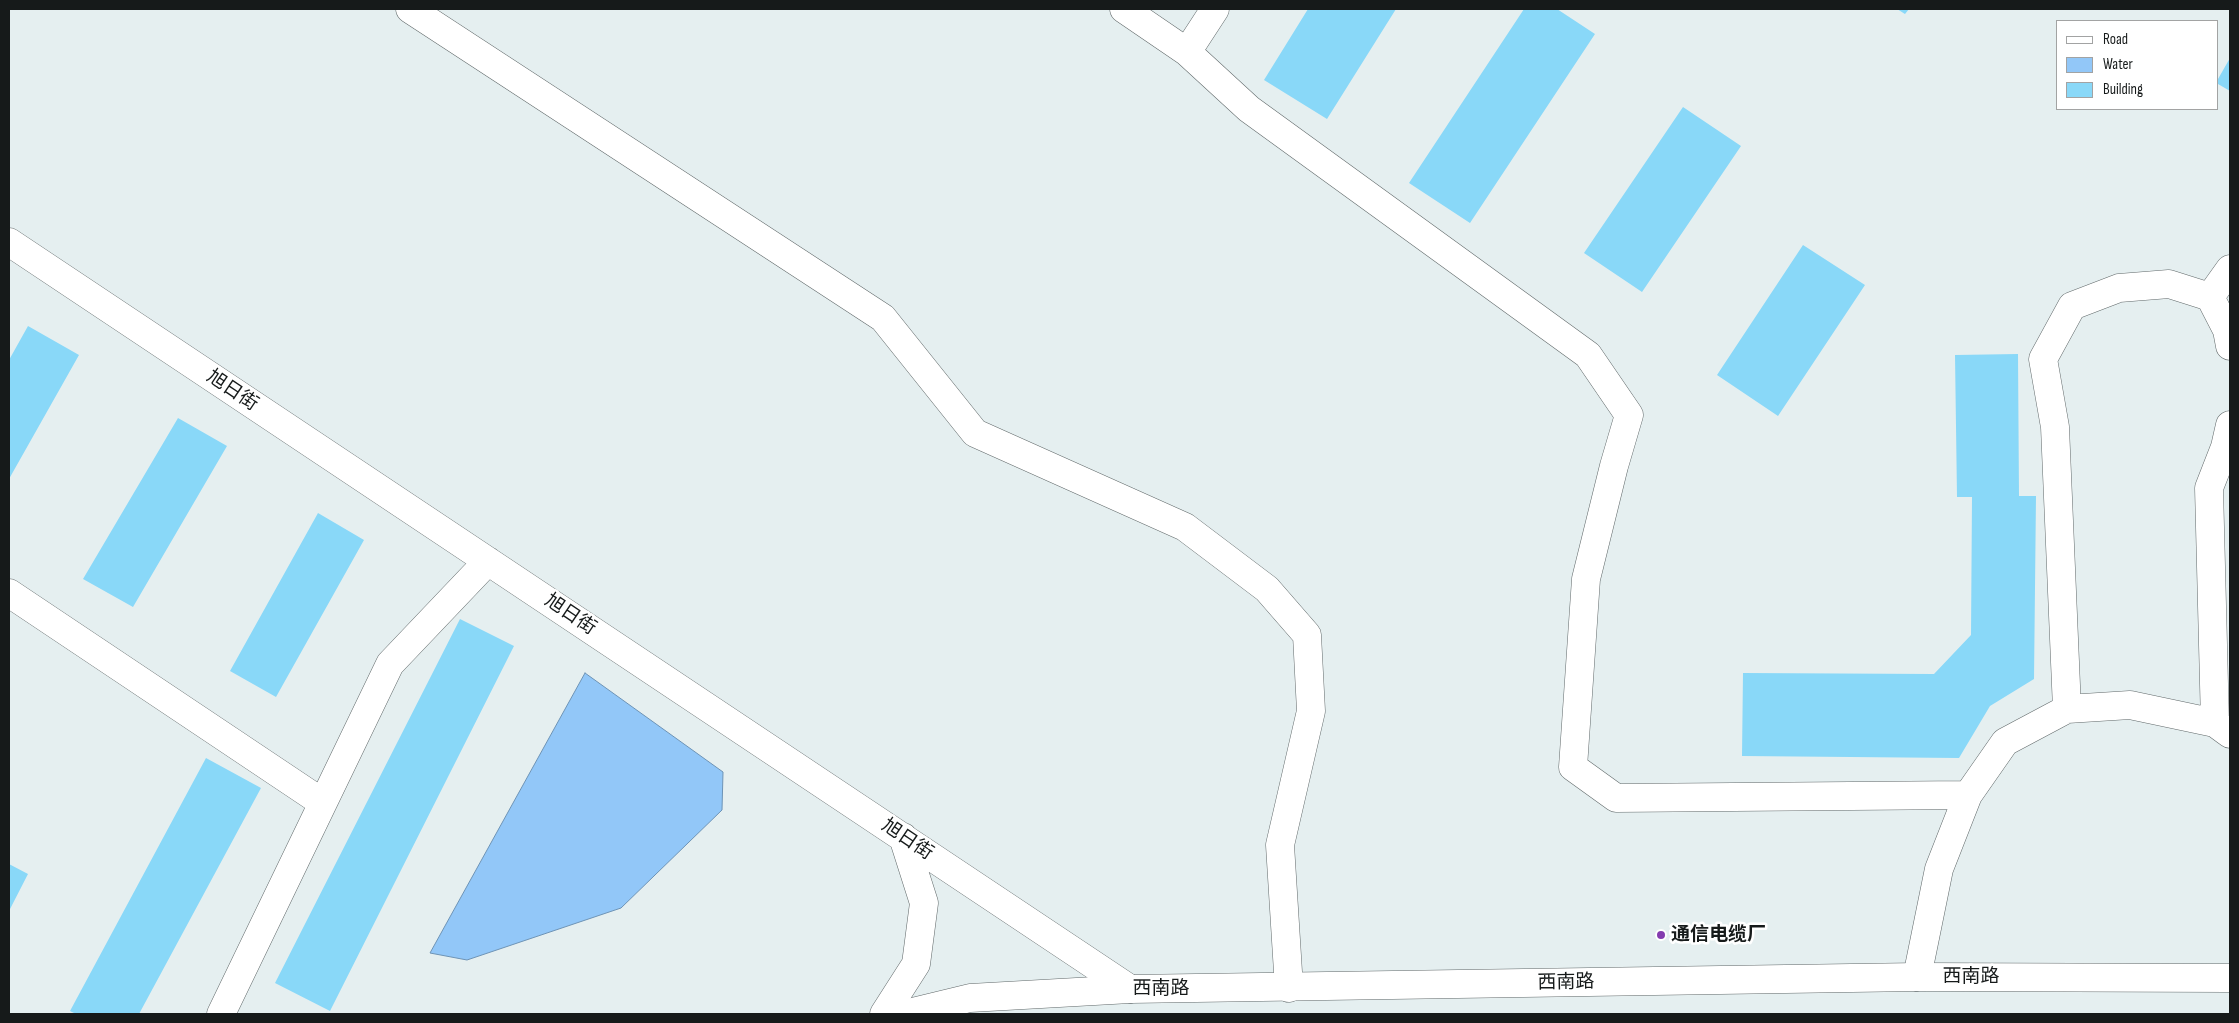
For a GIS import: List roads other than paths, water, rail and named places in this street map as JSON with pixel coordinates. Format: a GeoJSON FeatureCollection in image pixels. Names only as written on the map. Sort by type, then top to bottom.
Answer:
{"type":"FeatureCollection","features":[{"type":"Feature","properties":{"kind":"street"},"geometry":{"type":"LineString","coordinates":[[410,9],[883,318],[975,433],[1184,527],[1267,589],[1307,635],[1311,711],[1280,845],[1288,988]]}},
{"type":"Feature","properties":{"kind":"street"},"geometry":{"type":"LineString","coordinates":[[1124,9],[1187,52],[1249,109],[1588,355],[1629,415],[1614,466],[1586,579],[1572,768],[1616,798],[1968,795]]}},
{"type":"Feature","properties":{"kind":"street"},"geometry":{"type":"LineString","coordinates":[[1187,52],[1215,9]]}},
{"type":"Feature","properties":{"kind":"street","name":"旭日街"},"geometry":{"type":"LineString","coordinates":[[9,242],[1130,989]]}},
{"type":"Feature","properties":{"kind":"street"},"geometry":{"type":"LineString","coordinates":[[2210,297],[2230,269]]}},
{"type":"Feature","properties":{"kind":"street"},"geometry":{"type":"LineString","coordinates":[[2067,710],[2055,427],[2043,359],[2072,306],[2119,288],[2169,284],[2210,297],[2227,330],[2230,346]]}},
{"type":"Feature","properties":{"kind":"street"},"geometry":{"type":"LineString","coordinates":[[1917,977],[1939,869],[1968,795],[2006,742],[2067,710],[2130,705],[2223,728],[2210,488],[2225,447],[2230,425]]}},
{"type":"Feature","properties":{"kind":"street"},"geometry":{"type":"LineString","coordinates":[[221,1014],[390,664],[488,561]]}},
{"type":"Feature","properties":{"kind":"street"},"geometry":{"type":"LineString","coordinates":[[9,593],[323,802]]}},
{"type":"Feature","properties":{"kind":"street"},"geometry":{"type":"LineString","coordinates":[[884,1014],[916,964],[924,903],[903,837]]}},
{"type":"Feature","properties":{"kind":"street","name":"西南路"},"geometry":{"type":"LineString","coordinates":[[904,1014],[970,998],[1130,989],[1917,977],[2230,978]]}},
{"type":"Feature","properties":{"kind":"water"},"geometry":{"type":"Polygon","coordinates":[[[585,673],[723,772],[722,810],[621,908],[467,960],[430,953],[585,673]]]}},
{"type":"Feature","properties":{"kind":"place","name":"通信电缆厂"},"geometry":{"type":"Point","coordinates":[1661,935]}}]}
